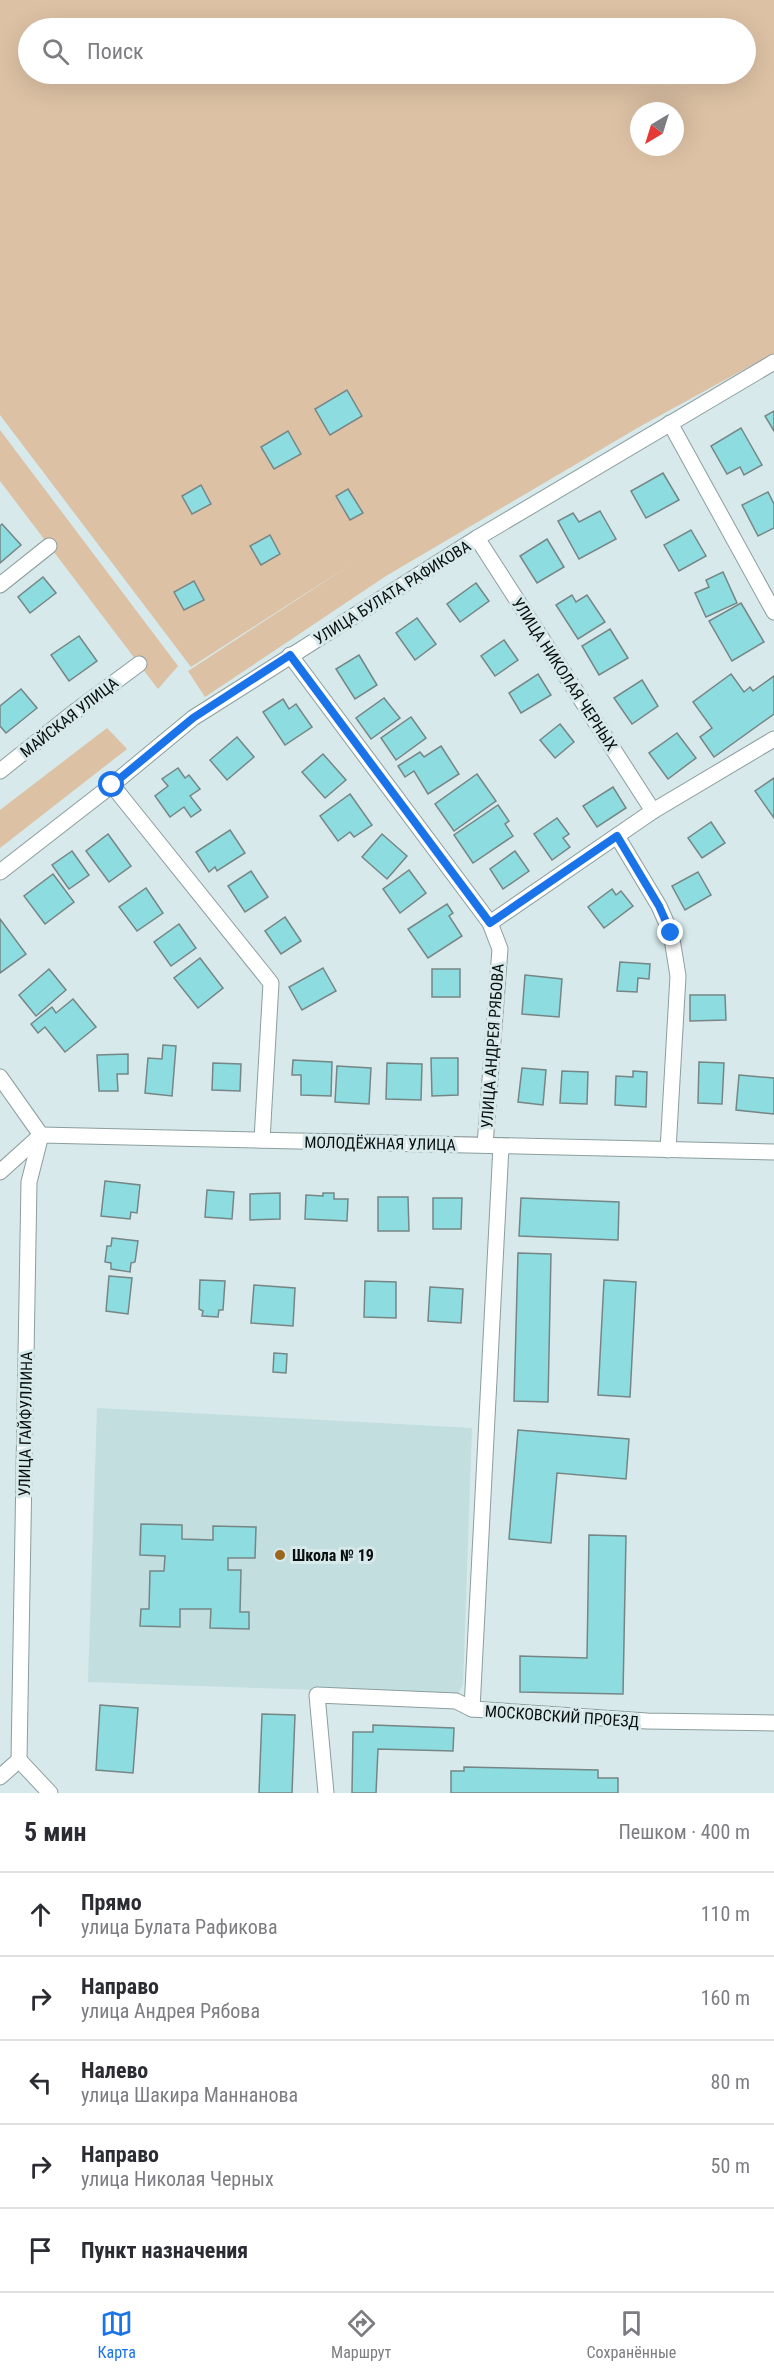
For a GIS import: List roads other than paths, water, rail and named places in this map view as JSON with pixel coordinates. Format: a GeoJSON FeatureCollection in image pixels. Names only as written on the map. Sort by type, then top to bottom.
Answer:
{"type":"FeatureCollection","features":[{"type":"Feature","properties":{"kind":"street","name":"УЛИЦА БУЛАТА РАФИКОВА"},"geometry":{"type":"LineString","coordinates":[[0,872],[112,785],[193,718],[477,538],[774,362]]}},
{"type":"Feature","properties":{"kind":"street"},"geometry":{"type":"LineString","coordinates":[[670,423],[774,612]]}},
{"type":"Feature","properties":{"kind":"street","name":"УЛИЦА НИКОЛАЯ ЧЕРНЫХ"},"geometry":{"type":"LineString","coordinates":[[477,538],[653,811]]}},
{"type":"Feature","properties":{"kind":"street"},"geometry":{"type":"LineString","coordinates":[[0,585],[49,546]]}},
{"type":"Feature","properties":{"kind":"street","name":"УЛИЦА АНДРЕЯ РЯБОВА"},"geometry":{"type":"LineString","coordinates":[[290,655],[490,923],[500,949],[485,1145]]}},
{"type":"Feature","properties":{"kind":"street","name":"МАЙСКАЯ УЛИЦА"},"geometry":{"type":"LineString","coordinates":[[0,771],[139,664]]}},
{"type":"Feature","properties":{"kind":"street"},"geometry":{"type":"LineString","coordinates":[[490,923],[653,811],[774,739]]}},
{"type":"Feature","properties":{"kind":"street"},"geometry":{"type":"LineString","coordinates":[[112,785],[271,983],[262,1140]]}},
{"type":"Feature","properties":{"kind":"street"},"geometry":{"type":"LineString","coordinates":[[617,836],[659,906],[671,933],[678,976],[668,1150]]}},
{"type":"Feature","properties":{"kind":"street"},"geometry":{"type":"LineString","coordinates":[[0,1077],[42,1135],[0,1172]]}},
{"type":"Feature","properties":{"kind":"street","name":"МОЛОДЁЖНАЯ УЛИЦА"},"geometry":{"type":"LineString","coordinates":[[42,1135],[774,1152]]}},
{"type":"Feature","properties":{"kind":"street","name":"УЛИЦА ГАЙФУЛЛИНА"},"geometry":{"type":"LineString","coordinates":[[19,1760],[29,1182],[42,1135]]}},
{"type":"Feature","properties":{"kind":"street"},"geometry":{"type":"LineString","coordinates":[[472,1709],[501,1146]]}},
{"type":"Feature","properties":{"kind":"street","name":"МОСКОВСКИЙ ПРОЕЗД"},"geometry":{"type":"LineString","coordinates":[[326,1793],[317,1695],[456,1701],[472,1709],[647,1722],[774,1723]]}},
{"type":"Feature","properties":{"kind":"street"},"geometry":{"type":"LineString","coordinates":[[0,1777],[19,1760],[50,1793]]}},
{"type":"Feature","properties":{"kind":"place","name":"Школа № 19"},"geometry":{"type":"Point","coordinates":[280,1555]}}]}
